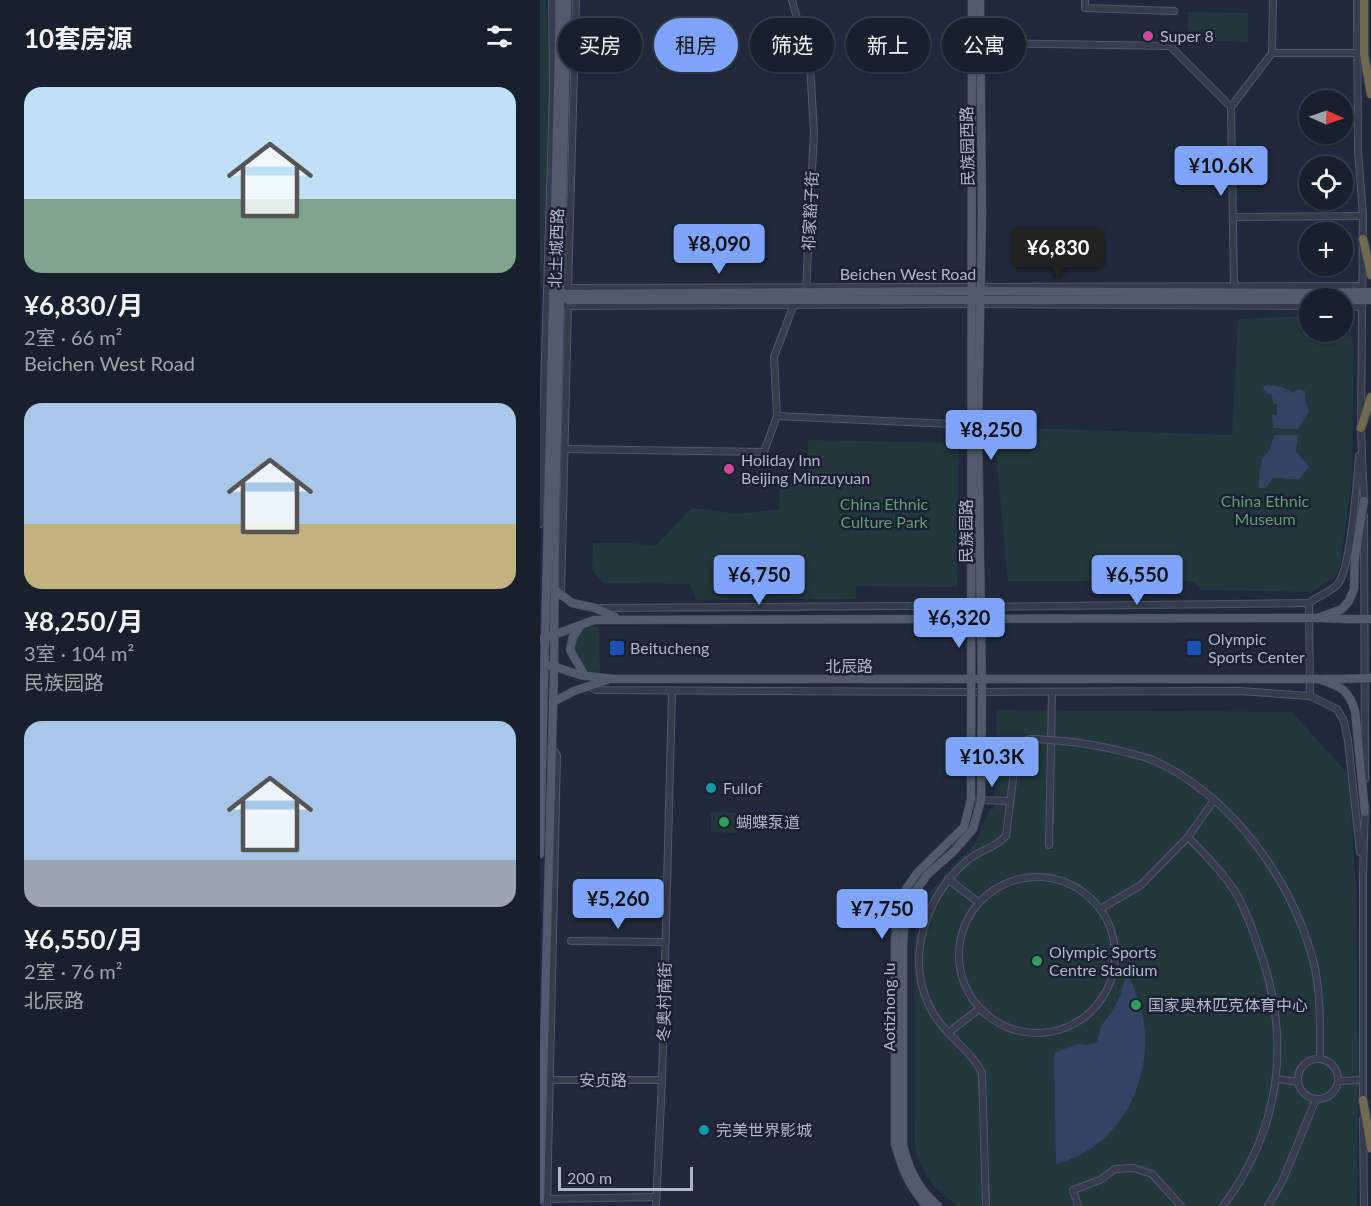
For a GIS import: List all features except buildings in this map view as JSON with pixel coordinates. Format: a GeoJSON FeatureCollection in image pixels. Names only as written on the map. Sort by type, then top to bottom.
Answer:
{"type":"FeatureCollection","features":[{"type":"Feature","properties":{"kind":"highway"},"geometry":{"type":"LineString","coordinates":[[1364,4],[1364,56],[1371,94]]}},
{"type":"Feature","properties":{"kind":"highway"},"geometry":{"type":"LineString","coordinates":[[1363,239],[1371,275]]}},
{"type":"Feature","properties":{"kind":"highway"},"geometry":{"type":"LineString","coordinates":[[1361,428],[1371,397]]}},
{"type":"Feature","properties":{"kind":"highway"},"geometry":{"type":"LineString","coordinates":[[1363,1100],[1371,1148]]}},
{"type":"Feature","properties":{"kind":"main road","name":"北土城西路"},"geometry":{"type":"LineString","coordinates":[[553,592],[560,296],[560,0]]}},
{"type":"Feature","properties":{"kind":"main road","name":"北土城西路"},"geometry":{"type":"LineString","coordinates":[[548,832],[554,666],[553,592],[567,0]]}},
{"type":"Feature","properties":{"kind":"main road","name":"民族园西路"},"geometry":{"type":"LineString","coordinates":[[972,0],[976,295]]}},
{"type":"Feature","properties":{"kind":"main road","name":"民族园西路"},"geometry":{"type":"LineString","coordinates":[[980,0],[980,18]]}},
{"type":"Feature","properties":{"kind":"main road","name":"民族园西路"},"geometry":{"type":"LineString","coordinates":[[976,295],[982,214],[980,72]]}},
{"type":"Feature","properties":{"kind":"main road"},"geometry":{"type":"LineString","coordinates":[[1179,286],[1190,292]]}},
{"type":"Feature","properties":{"kind":"main road"},"geometry":{"type":"LineString","coordinates":[[1038,287],[1052,292]]}},
{"type":"Feature","properties":{"kind":"main road","name":"Beichen West Road"},"geometry":{"type":"LineString","coordinates":[[560,296],[795,302],[1143,289],[1299,296]]}},
{"type":"Feature","properties":{"kind":"main road","name":"Beichen West Road"},"geometry":{"type":"LineString","coordinates":[[560,296],[633,291],[806,291],[1148,300],[1299,296]]}},
{"type":"Feature","properties":{"kind":"main road"},"geometry":{"type":"LineString","coordinates":[[1353,293],[1371,292]]}},
{"type":"Feature","properties":{"kind":"main road","name":"民族园路"},"geometry":{"type":"LineString","coordinates":[[972,680],[972,619],[976,608],[974,426],[976,295]]}},
{"type":"Feature","properties":{"kind":"main road"},"geometry":{"type":"LineString","coordinates":[[1353,299],[1371,300]]}},
{"type":"Feature","properties":{"kind":"main road"},"geometry":{"type":"LineString","coordinates":[[1134,305],[1148,300]]}},
{"type":"Feature","properties":{"kind":"main road"},"geometry":{"type":"LineString","coordinates":[[1178,300],[1191,305]]}},
{"type":"Feature","properties":{"kind":"main road"},"geometry":{"type":"LineString","coordinates":[[1318,618],[1342,609],[1349,601],[1354,589],[1354,556],[1364,501]]}},
{"type":"Feature","properties":{"kind":"main road"},"geometry":{"type":"LineString","coordinates":[[540,599],[553,592]]}},
{"type":"Feature","properties":{"kind":"main road"},"geometry":{"type":"LineString","coordinates":[[553,592],[572,603],[596,608],[620,619]]}},
{"type":"Feature","properties":{"kind":"main road"},"geometry":{"type":"LineString","coordinates":[[545,1202],[541,1172],[548,832],[542,663],[543,639],[553,592]]}},
{"type":"Feature","properties":{"kind":"main road","name":"民族园路"},"geometry":{"type":"LineString","coordinates":[[976,608],[981,619],[981,680]]}},
{"type":"Feature","properties":{"kind":"main road"},"geometry":{"type":"LineString","coordinates":[[543,639],[594,620],[620,619],[1371,619]]}},
{"type":"Feature","properties":{"kind":"main road"},"geometry":{"type":"LineString","coordinates":[[582,624],[573,638],[570,650],[585,676]]}},
{"type":"Feature","properties":{"kind":"main road","name":"北辰路"},"geometry":{"type":"LineString","coordinates":[[542,663],[585,676],[611,679],[1371,678]]}},
{"type":"Feature","properties":{"kind":"main road"},"geometry":{"type":"LineString","coordinates":[[553,702],[574,691],[611,679]]}},
{"type":"Feature","properties":{"kind":"main road"},"geometry":{"type":"LineString","coordinates":[[1319,679],[1343,689],[1351,697],[1355,711],[1365,812]]}},
{"type":"Feature","properties":{"kind":"main road","name":"Aotizhong lu"},"geometry":{"type":"LineString","coordinates":[[927,1206],[909,1185],[901,1168],[895,1144],[897,914],[906,890],[917,873],[964,827],[971,799],[972,680]]}},
{"type":"Feature","properties":{"kind":"main road","name":"Aotizhong lu"},"geometry":{"type":"LineString","coordinates":[[938,1206],[918,1185],[908,1167],[903,1145],[905,916],[914,893],[921,884],[973,830],[981,800],[981,680]]}},
{"type":"Feature","properties":{"kind":"main road"},"geometry":{"type":"LineString","coordinates":[[540,854],[548,832]]}},
{"type":"Feature","properties":{"kind":"main road"},"geometry":{"type":"LineString","coordinates":[[541,1172],[548,1162]]}},
{"type":"Feature","properties":{"kind":"street","name":"北土城西路"},"geometry":{"type":"LineString","coordinates":[[552,0],[565,449],[553,592]]}},
{"type":"Feature","properties":{"kind":"street","name":"北土城西路"},"geometry":{"type":"LineString","coordinates":[[540,524],[560,296],[576,0]]}},
{"type":"Feature","properties":{"kind":"street","name":"祁家豁子街"},"geometry":{"type":"LineString","coordinates":[[792,0],[810,66],[814,132],[806,291]]}},
{"type":"Feature","properties":{"kind":"street"},"geometry":{"type":"LineString","coordinates":[[1085,0],[1085,8],[1174,11]]}},
{"type":"Feature","properties":{"kind":"street"},"geometry":{"type":"LineString","coordinates":[[1234,286],[1231,107],[1272,53],[1273,0]]}},
{"type":"Feature","properties":{"kind":"street"},"geometry":{"type":"LineString","coordinates":[[1357,0],[1358,151],[1363,216],[1361,428],[1364,501],[1364,1206]]}},
{"type":"Feature","properties":{"kind":"street"},"geometry":{"type":"LineString","coordinates":[[1026,44],[1170,46],[1231,107]]}},
{"type":"Feature","properties":{"kind":"street"},"geometry":{"type":"LineString","coordinates":[[1272,53],[1357,53]]}},
{"type":"Feature","properties":{"kind":"street"},"geometry":{"type":"LineString","coordinates":[[1233,217],[1363,216]]}},
{"type":"Feature","properties":{"kind":"street","name":"Beichen West Road"},"geometry":{"type":"LineString","coordinates":[[976,295],[1038,287],[1143,289],[1179,286],[1362,286]]}},
{"type":"Feature","properties":{"kind":"street"},"geometry":{"type":"LineString","coordinates":[[565,449],[764,452],[777,416],[774,357],[795,302],[806,291]]}},
{"type":"Feature","properties":{"kind":"street","name":"Beichen West Road"},"geometry":{"type":"LineString","coordinates":[[976,295],[1134,305],[1299,306]]}},
{"type":"Feature","properties":{"kind":"street"},"geometry":{"type":"LineString","coordinates":[[1353,306],[1362,306]]}},
{"type":"Feature","properties":{"kind":"street"},"geometry":{"type":"LineString","coordinates":[[777,416],[994,426]]}},
{"type":"Feature","properties":{"kind":"street"},"geometry":{"type":"LineString","coordinates":[[596,608],[905,606],[976,608],[1309,603],[1337,585],[1343,573],[1355,504],[1361,428]]}},
{"type":"Feature","properties":{"kind":"street"},"geometry":{"type":"LineString","coordinates":[[540,579],[553,592]]}},
{"type":"Feature","properties":{"kind":"street"},"geometry":{"type":"LineString","coordinates":[[1309,603],[1310,696],[1337,709],[1344,721],[1363,872]]}},
{"type":"Feature","properties":{"kind":"street","name":"北辰路"},"geometry":{"type":"LineString","coordinates":[[588,686],[596,690],[672,691],[972,693],[1239,691],[1310,696]]}},
{"type":"Feature","properties":{"kind":"street","name":"冬奥村南街"},"geometry":{"type":"LineString","coordinates":[[656,1206],[662,1080],[672,691]]}},
{"type":"Feature","properties":{"kind":"street"},"geometry":{"type":"LineString","coordinates":[[1049,845],[1052,692]]}},
{"type":"Feature","properties":{"kind":"street"},"geometry":{"type":"LineString","coordinates":[[986,1206],[982,1073],[977,1063],[933,1014],[925,996],[920,948],[924,922],[934,900],[948,879],[969,858],[1000,842],[1006,836],[1015,763],[1022,742],[1037,739],[1096,744],[1154,760],[1186,779],[1214,800],[1244,830],[1286,891],[1303,926],[1314,966],[1320,1006],[1320,1059]]}},
{"type":"Feature","properties":{"kind":"street"},"geometry":{"type":"LineString","coordinates":[[971,799],[1010,801]]}},
{"type":"Feature","properties":{"kind":"street"},"geometry":{"type":"LineString","coordinates":[[1100,909],[1141,885],[1188,837],[1214,800]]}},
{"type":"Feature","properties":{"kind":"street"},"geometry":{"type":"LineString","coordinates":[[1188,837],[1215,864],[1238,897],[1266,965],[1275,1006],[1277,1079],[1269,1114],[1241,1181],[1223,1206]]}},
{"type":"Feature","properties":{"kind":"street"},"geometry":{"type":"LineString","coordinates":[[1036,876],[1072,885],[1088,896],[1100,909],[1112,933],[1115,952],[1114,966],[1103,996],[1086,1016],[1075,1024],[1057,1031],[1031,1034],[1000,1025],[979,1009],[964,986],[958,960],[959,942],[964,925],[978,902],[1000,885],[1036,876]]}},
{"type":"Feature","properties":{"kind":"street"},"geometry":{"type":"LineString","coordinates":[[948,879],[978,902]]}},
{"type":"Feature","properties":{"kind":"street"},"geometry":{"type":"LineString","coordinates":[[571,941],[665,942]]}},
{"type":"Feature","properties":{"kind":"street"},"geometry":{"type":"LineString","coordinates":[[948,1033],[979,1009]]}},
{"type":"Feature","properties":{"kind":"street"},"geometry":{"type":"LineString","coordinates":[[1320,1059],[1331,1064],[1338,1081],[1333,1092],[1322,1099],[1304,1094],[1298,1082],[1300,1070],[1304,1065],[1320,1059]]}},
{"type":"Feature","properties":{"kind":"street"},"geometry":{"type":"LineString","coordinates":[[1277,1079],[1298,1082]]}},
{"type":"Feature","properties":{"kind":"street"},"geometry":{"type":"LineString","coordinates":[[543,1080],[548,1162],[545,1202],[656,1197]]}},
{"type":"Feature","properties":{"kind":"street","name":"安贞路"},"geometry":{"type":"LineString","coordinates":[[543,1080],[662,1080]]}},
{"type":"Feature","properties":{"kind":"street"},"geometry":{"type":"LineString","coordinates":[[1338,1081],[1363,1080]]}},
{"type":"Feature","properties":{"kind":"street"},"geometry":{"type":"LineString","coordinates":[[1268,1206],[1282,1182],[1316,1099]]}},
{"type":"Feature","properties":{"kind":"street"},"geometry":{"type":"LineString","coordinates":[[1078,1206],[1072,1190],[1100,1180],[1115,1169],[1133,1168],[1152,1174],[1181,1206]]}},
{"type":"Feature","properties":{"kind":"green space"},"geometry":{"type":"Polygon","coordinates":[[[540,0],[546,0],[550,94],[542,287],[540,287],[540,0]]]}},
{"type":"Feature","properties":{"kind":"green space"},"geometry":{"type":"Polygon","coordinates":[[[1188,12],[1248,13],[1248,42],[1188,40],[1188,12]]]}},
{"type":"Feature","properties":{"kind":"green space","name":"China Ethnic Museum"},"geometry":{"type":"Polygon","coordinates":[[[1299,316],[1299,342],[1352,342],[1352,477],[1340,567],[1334,578],[1312,592],[1202,590],[1193,581],[1008,581],[995,427],[1232,435],[1238,319],[1299,316]]]}},
{"type":"Feature","properties":{"kind":"green space","name":"China Ethnic Culture Park"},"geometry":{"type":"Polygon","coordinates":[[[808,440],[959,443],[957,587],[856,586],[856,599],[696,600],[690,584],[603,583],[592,570],[593,543],[632,543],[655,546],[692,508],[737,514],[779,509],[780,482],[808,482],[808,440]]]}},
{"type":"Feature","properties":{"kind":"green space"},"geometry":{"type":"Polygon","coordinates":[[[588,626],[599,627],[600,672],[584,671],[572,655],[578,635],[588,626]]]}},
{"type":"Feature","properties":{"kind":"green space","name":"国家奥林匹克体育中心"},"geometry":{"type":"Polygon","coordinates":[[[997,710],[1292,712],[1349,775],[1356,894],[1357,1206],[957,1206],[935,1187],[923,1169],[915,1149],[914,953],[916,923],[923,900],[974,845],[990,809],[994,809],[997,710]]]}},
{"type":"Feature","properties":{"kind":"green space","name":"蝴蝶泵道"},"geometry":{"type":"Polygon","coordinates":[[[711,812],[737,813],[736,833],[711,832],[711,812]]]}},
{"type":"Feature","properties":{"kind":"water"},"geometry":{"type":"Polygon","coordinates":[[[1265,385],[1282,387],[1293,393],[1298,389],[1305,391],[1309,411],[1298,429],[1273,428],[1272,415],[1277,415],[1277,404],[1274,404],[1271,394],[1263,389],[1265,385]]]}},
{"type":"Feature","properties":{"kind":"water"},"geometry":{"type":"Polygon","coordinates":[[[1274,435],[1298,435],[1296,451],[1309,467],[1299,479],[1273,478],[1266,488],[1259,488],[1262,459],[1270,449],[1274,435]]]}},
{"type":"Feature","properties":{"kind":"water"},"geometry":{"type":"Polygon","coordinates":[[[1127,972],[1143,1018],[1145,1034],[1141,1077],[1123,1116],[1110,1132],[1095,1146],[1077,1157],[1056,1164],[1054,1053],[1078,1044],[1087,1045],[1097,1042],[1101,1026],[1120,996],[1127,972]]]}},
{"type":"Feature","properties":{"kind":"place","name":"Super 8"},"geometry":{"type":"Point","coordinates":[1148,36]}},
{"type":"Feature","properties":{"kind":"place","name":"Holiday Inn Beijing Minzuyuan"},"geometry":{"type":"Point","coordinates":[729,469]}},
{"type":"Feature","properties":{"kind":"place","name":"Beitucheng"},"geometry":{"type":"Point","coordinates":[617,648]}},
{"type":"Feature","properties":{"kind":"place","name":"Olympic Sports Center"},"geometry":{"type":"Point","coordinates":[1194,648]}},
{"type":"Feature","properties":{"kind":"place","name":"Fullof"},"geometry":{"type":"Point","coordinates":[711,788]}},
{"type":"Feature","properties":{"kind":"place","name":"蝴蝶泵道"},"geometry":{"type":"Point","coordinates":[724,822]}},
{"type":"Feature","properties":{"kind":"place","name":"Olympic Sports Centre Stadium"},"geometry":{"type":"Point","coordinates":[1037,961]}},
{"type":"Feature","properties":{"kind":"place","name":"国家奥林匹克体育中心"},"geometry":{"type":"Point","coordinates":[1136,1005]}},
{"type":"Feature","properties":{"kind":"place","name":"完美世界影城"},"geometry":{"type":"Point","coordinates":[704,1130]}}]}
